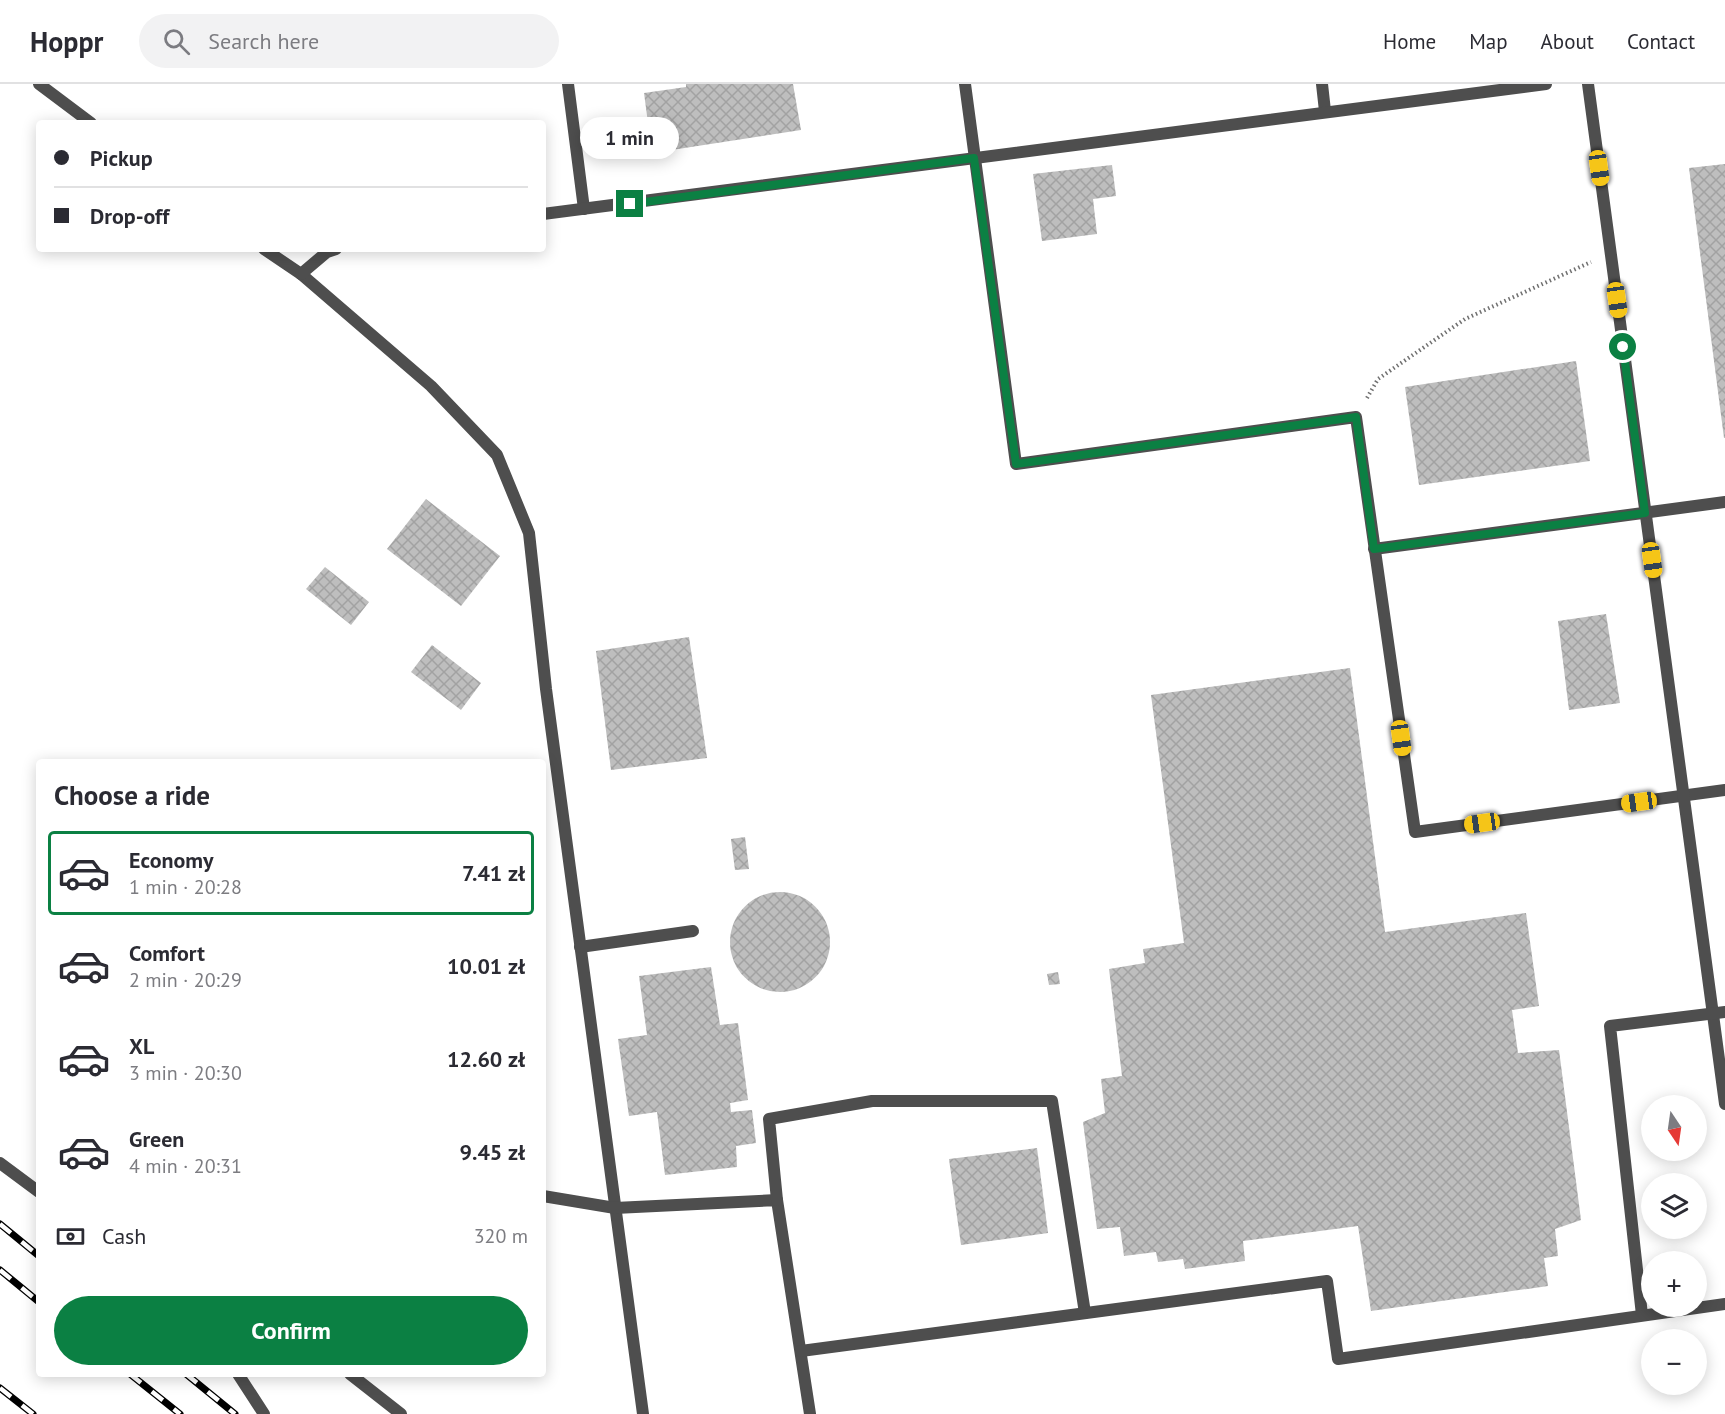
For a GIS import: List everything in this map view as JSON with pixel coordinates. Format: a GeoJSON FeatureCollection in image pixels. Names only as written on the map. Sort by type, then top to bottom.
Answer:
{"type":"FeatureCollection","features":[{"type":"Feature","properties":{"kind":"lane"},"geometry":{"type":"LineString","coordinates":[[39,84],[87,120]]}},
{"type":"Feature","properties":{"kind":"lane"},"geometry":{"type":"LineString","coordinates":[[568,84],[584,209]]}},
{"type":"Feature","properties":{"kind":"lane"},"geometry":{"type":"LineString","coordinates":[[965,84],[1016,464],[1356,417],[1415,832],[1725,790]]}},
{"type":"Feature","properties":{"kind":"lane"},"geometry":{"type":"LineString","coordinates":[[1322,84],[1325,111]]}},
{"type":"Feature","properties":{"kind":"lane"},"geometry":{"type":"LineString","coordinates":[[546,214],[1546,84]]}},
{"type":"Feature","properties":{"kind":"lane"},"geometry":{"type":"LineString","coordinates":[[1588,84],[1684,795],[1719,1013],[1725,1104]]}},
{"type":"Feature","properties":{"kind":"lane"},"geometry":{"type":"LineString","coordinates":[[268,252],[301,274],[430,386],[497,455],[529,533],[546,689],[642,1414]]}},
{"type":"Feature","properties":{"kind":"lane"},"geometry":{"type":"LineString","coordinates":[[301,274],[327,252]]}},
{"type":"Feature","properties":{"kind":"lane"},"geometry":{"type":"LineString","coordinates":[[1374,549],[1725,502]]}},
{"type":"Feature","properties":{"kind":"lane"},"geometry":{"type":"LineString","coordinates":[[580,947],[693,931]]}},
{"type":"Feature","properties":{"kind":"lane"},"geometry":{"type":"LineString","coordinates":[[1641,1307],[1610,1026],[1719,1013]]}},
{"type":"Feature","properties":{"kind":"lane"},"geometry":{"type":"LineString","coordinates":[[810,1414],[777,1200],[769,1119],[872,1101],[1052,1101],[1085,1313]]}},
{"type":"Feature","properties":{"kind":"lane"},"geometry":{"type":"LineString","coordinates":[[0,1162],[36,1190]]}},
{"type":"Feature","properties":{"kind":"lane"},"geometry":{"type":"LineString","coordinates":[[546,1196],[615,1208],[777,1200]]}},
{"type":"Feature","properties":{"kind":"lane"},"geometry":{"type":"LineString","coordinates":[[801,1351],[1327,1281],[1338,1359],[1641,1316]]}},
{"type":"Feature","properties":{"kind":"lane"},"geometry":{"type":"LineString","coordinates":[[1707,1307],[1725,1304]]}},
{"type":"Feature","properties":{"kind":"lane"},"geometry":{"type":"LineString","coordinates":[[239,1377],[264,1414]]}},
{"type":"Feature","properties":{"kind":"lane"},"geometry":{"type":"LineString","coordinates":[[354,1377],[401,1414]]}},
{"type":"Feature","properties":{"kind":"path"},"geometry":{"type":"LineString","coordinates":[[1356,417],[1378,379],[1465,319],[1611,253]]}},
{"type":"Feature","properties":{"kind":"building"},"geometry":{"type":"Polygon","coordinates":[[[686,84],[793,84],[801,130],[652,153],[644,93],[686,87],[686,84]]]}},
{"type":"Feature","properties":{"kind":"building"},"geometry":{"type":"Polygon","coordinates":[[[1725,164],[1725,438],[1724,438],[1689,168],[1725,164]]]}},
{"type":"Feature","properties":{"kind":"building"},"geometry":{"type":"Polygon","coordinates":[[[1112,165],[1116,196],[1093,199],[1097,234],[1042,241],[1033,174],[1112,165]]]}},
{"type":"Feature","properties":{"kind":"building"},"geometry":{"type":"Polygon","coordinates":[[[1576,361],[1590,461],[1419,485],[1405,387],[1576,361]]]}},
{"type":"Feature","properties":{"kind":"building"},"geometry":{"type":"Polygon","coordinates":[[[426,499],[500,556],[461,606],[387,549],[426,499]]]}},
{"type":"Feature","properties":{"kind":"building"},"geometry":{"type":"Polygon","coordinates":[[[325,567],[369,602],[351,625],[306,589],[325,567]]]}},
{"type":"Feature","properties":{"kind":"building"},"geometry":{"type":"Polygon","coordinates":[[[1606,614],[1620,703],[1569,710],[1558,621],[1606,614]]]}},
{"type":"Feature","properties":{"kind":"building"},"geometry":{"type":"Polygon","coordinates":[[[689,637],[707,758],[611,770],[596,651],[689,637]]]}},
{"type":"Feature","properties":{"kind":"building"},"geometry":{"type":"Polygon","coordinates":[[[432,645],[481,683],[461,710],[411,672],[432,645]]]}},
{"type":"Feature","properties":{"kind":"building"},"geometry":{"type":"Polygon","coordinates":[[[1350,668],[1385,932],[1526,913],[1539,1006],[1512,1010],[1518,1053],[1559,1050],[1581,1220],[1555,1229],[1558,1256],[1544,1258],[1548,1286],[1371,1311],[1358,1226],[1243,1241],[1245,1261],[1185,1269],[1183,1259],[1158,1262],[1156,1252],[1124,1256],[1120,1227],[1097,1229],[1083,1122],[1105,1113],[1101,1079],[1122,1076],[1109,969],[1145,963],[1143,949],[1184,943],[1151,695],[1350,668]]]}},
{"type":"Feature","properties":{"kind":"building"},"geometry":{"type":"Polygon","coordinates":[[[745,837],[749,869],[735,870],[731,839],[745,837]]]}},
{"type":"Feature","properties":{"kind":"building"},"geometry":{"type":"Polygon","coordinates":[[[780,892],[808,900],[822,914],[830,942],[822,970],[808,984],[780,992],[752,984],[738,970],[730,942],[738,914],[752,900],[780,892]]]}},
{"type":"Feature","properties":{"kind":"building"},"geometry":{"type":"Polygon","coordinates":[[[711,967],[720,1025],[738,1023],[748,1100],[730,1103],[731,1112],[752,1110],[756,1143],[736,1146],[737,1167],[665,1175],[657,1112],[629,1116],[618,1039],[647,1035],[639,976],[711,967]]]}},
{"type":"Feature","properties":{"kind":"building"},"geometry":{"type":"Polygon","coordinates":[[[1058,972],[1060,984],[1049,985],[1047,974],[1058,972]]]}},
{"type":"Feature","properties":{"kind":"building"},"geometry":{"type":"Polygon","coordinates":[[[1037,1148],[1048,1233],[961,1245],[949,1159],[1037,1148]]]}},
{"type":"Feature","properties":{"kind":"railway"},"geometry":{"type":"LineString","coordinates":[[0,1224],[36,1254]]}},
{"type":"Feature","properties":{"kind":"railway"},"geometry":{"type":"LineString","coordinates":[[0,1270],[36,1300]]}},
{"type":"Feature","properties":{"kind":"railway"},"geometry":{"type":"LineString","coordinates":[[134,1377],[180,1414]]}},
{"type":"Feature","properties":{"kind":"railway"},"geometry":{"type":"LineString","coordinates":[[190,1377],[235,1414]]}},
{"type":"Feature","properties":{"kind":"railway"},"geometry":{"type":"LineString","coordinates":[[0,1388],[33,1414]]}},
{"type":"Feature","properties":{"kind":"route"},"geometry":{"type":"LineString","coordinates":[[630,204],[974,158],[1016,464],[1356,417],[1374,549],[1645,513],[1623,347]]}}]}
